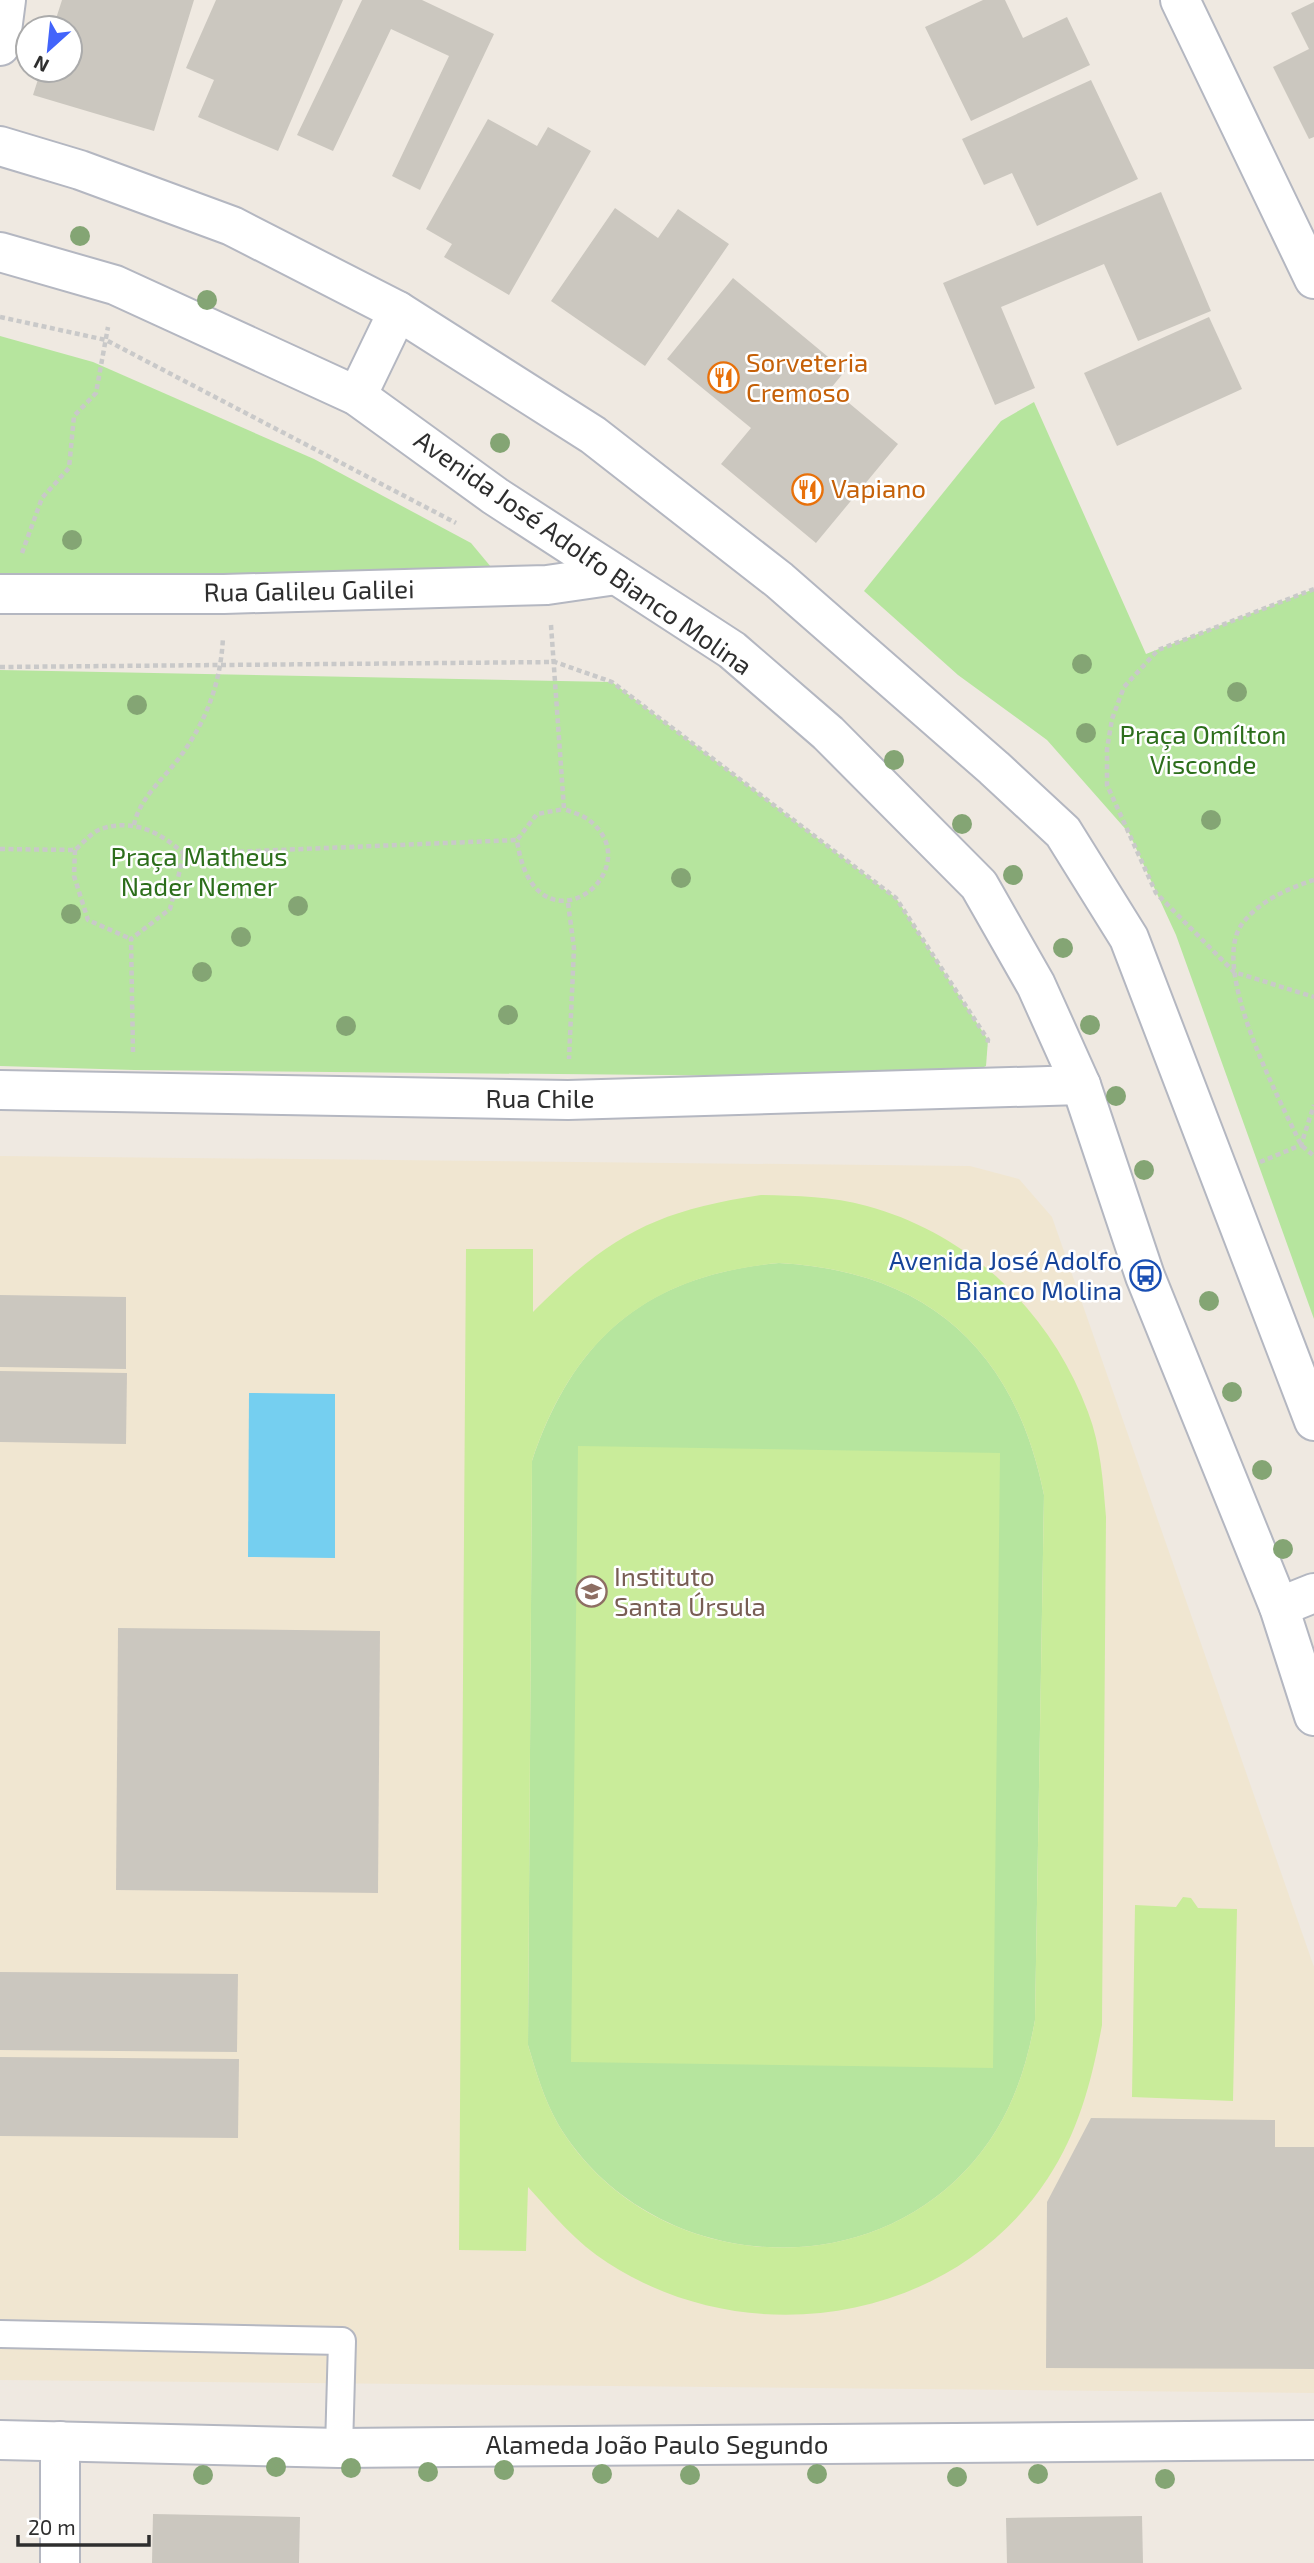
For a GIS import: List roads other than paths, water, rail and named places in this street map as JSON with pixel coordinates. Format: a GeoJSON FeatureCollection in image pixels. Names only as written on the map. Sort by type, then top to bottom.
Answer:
{"type":"FeatureCollection","features":[{"type":"Feature","properties":{"kind":"main road"},"geometry":{"type":"LineString","coordinates":[[0,46],[6,0]]}},
{"type":"Feature","properties":{"kind":"main road"},"geometry":{"type":"LineString","coordinates":[[1180,0],[1314,279]]}},
{"type":"Feature","properties":{"kind":"main road"},"geometry":{"type":"LineString","coordinates":[[0,146],[80,170],[232,226],[398,311],[593,435],[779,580],[1063,832],[1129,938],[1314,1421]]}},
{"type":"Feature","properties":{"kind":"main road","name":"Avenida José Adolfo Bianco Molina"},"geometry":{"type":"LineString","coordinates":[[0,251],[115,285],[357,396],[495,496],[741,659],[828,733],[979,885],[1036,985],[1080,1085],[1145,1276],[1279,1607],[1314,1716]]}},
{"type":"Feature","properties":{"kind":"main road"},"geometry":{"type":"LineString","coordinates":[[357,396],[398,311]]}},
{"type":"Feature","properties":{"kind":"main road","name":"Rua Galileu Galilei"},"geometry":{"type":"LineString","coordinates":[[11,579],[225,594],[547,585],[616,575]]}},
{"type":"Feature","properties":{"kind":"main road","name":"Rua Chile"},"geometry":{"type":"LineString","coordinates":[[0,1090],[568,1100],[1080,1085]]}},
{"type":"Feature","properties":{"kind":"main road"},"geometry":{"type":"LineString","coordinates":[[1279,1607],[1314,1593]]}},
{"type":"Feature","properties":{"kind":"main road","name":"Alameda João Paulo Segundo"},"geometry":{"type":"LineString","coordinates":[[0,2440],[340,2448],[1314,2440]]}},
{"type":"Feature","properties":{"kind":"main road"},"geometry":{"type":"LineString","coordinates":[[60,2441],[60,2563]]}},
{"type":"Feature","properties":{"kind":"lane"},"geometry":{"type":"LineString","coordinates":[[0,2334],[342,2341],[340,2448]]}},
{"type":"Feature","properties":{"kind":"water"},"geometry":{"type":"Polygon","coordinates":[[[249,1393],[335,1394],[335,1558],[248,1557],[249,1393]]]}},
{"type":"Feature","properties":{"kind":"place","name":"Sorveteria Cremoso"},"geometry":{"type":"Point","coordinates":[723,378]}},
{"type":"Feature","properties":{"kind":"place","name":"Vapiano"},"geometry":{"type":"Point","coordinates":[808,489]}},
{"type":"Feature","properties":{"kind":"place","name":"Avenida José Adolfo Bianco Molina"},"geometry":{"type":"Point","coordinates":[1145,1276]}},
{"type":"Feature","properties":{"kind":"place","name":"Instituto Santa Úrsula"},"geometry":{"type":"Point","coordinates":[591,1592]}},
{"type":"Feature","properties":{"kind":"park label","name":"Praça Omílton Visconde"},"geometry":{"type":"Point","coordinates":[1203,750]}},
{"type":"Feature","properties":{"kind":"park label","name":"Praça Matheus Nader Nemer"},"geometry":{"type":"Point","coordinates":[199,872]}}]}
